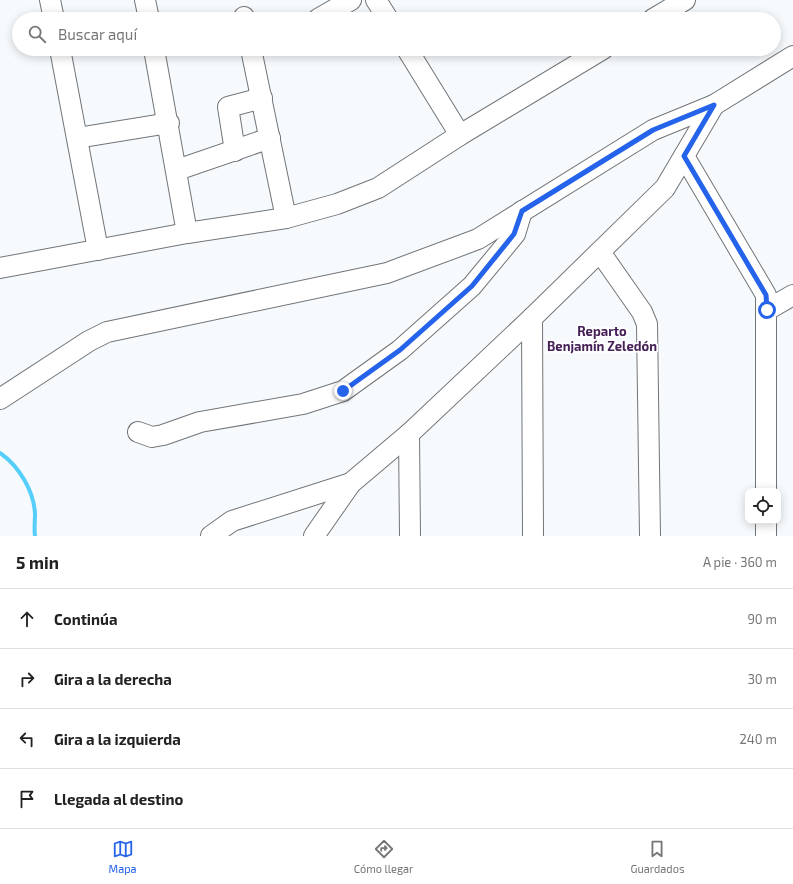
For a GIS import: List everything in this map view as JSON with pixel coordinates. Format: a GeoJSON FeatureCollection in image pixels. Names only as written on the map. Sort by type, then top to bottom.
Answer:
{"type":"FeatureCollection","features":[{"type":"Feature","properties":{"kind":"street"},"geometry":{"type":"LineString","coordinates":[[50,0],[53,12]]}},
{"type":"Feature","properties":{"kind":"street"},"geometry":{"type":"LineString","coordinates":[[145,0],[148,12]]}},
{"type":"Feature","properties":{"kind":"street"},"geometry":{"type":"LineString","coordinates":[[330,12],[351,0]]}},
{"type":"Feature","properties":{"kind":"street"},"geometry":{"type":"LineString","coordinates":[[376,0],[384,12]]}},
{"type":"Feature","properties":{"kind":"street"},"geometry":{"type":"LineString","coordinates":[[665,12],[685,0]]}},
{"type":"Feature","properties":{"kind":"street"},"geometry":{"type":"LineString","coordinates":[[61,56],[98,250]]}},
{"type":"Feature","properties":{"kind":"street"},"geometry":{"type":"LineString","coordinates":[[155,56],[169,123],[188,233]]}},
{"type":"Feature","properties":{"kind":"street"},"geometry":{"type":"LineString","coordinates":[[253,56],[286,218]]}},
{"type":"Feature","properties":{"kind":"street"},"geometry":{"type":"LineString","coordinates":[[411,56],[460,135]]}},
{"type":"Feature","properties":{"kind":"street"},"geometry":{"type":"LineString","coordinates":[[0,268],[188,233],[286,218],[337,204],[378,188],[460,135],[591,56]]}},
{"type":"Feature","properties":{"kind":"street"},"geometry":{"type":"LineString","coordinates":[[0,399],[89,341],[107,332],[387,273],[478,239],[653,130],[714,105],[793,56]]}},
{"type":"Feature","properties":{"kind":"street"},"geometry":{"type":"LineString","coordinates":[[235,150],[228,107],[262,98]]}},
{"type":"Feature","properties":{"kind":"street"},"geometry":{"type":"LineString","coordinates":[[314,536],[351,483],[409,434],[532,318],[665,188],[714,105]]}},
{"type":"Feature","properties":{"kind":"street"},"geometry":{"type":"LineString","coordinates":[[77,138],[169,123]]}},
{"type":"Feature","properties":{"kind":"street"},"geometry":{"type":"LineString","coordinates":[[177,170],[270,138]]}},
{"type":"Feature","properties":{"kind":"street"},"geometry":{"type":"LineString","coordinates":[[684,156],[766,295],[766,488]]}},
{"type":"Feature","properties":{"kind":"street"},"geometry":{"type":"LineString","coordinates":[[138,432],[152,437],[163,436],[200,422],[303,404],[343,391],[400,350],[472,286],[514,234],[522,211]]}},
{"type":"Feature","properties":{"kind":"street"},"geometry":{"type":"LineString","coordinates":[[600,252],[642,312],[647,324],[650,536]]}},
{"type":"Feature","properties":{"kind":"street"},"geometry":{"type":"LineString","coordinates":[[767,310],[793,295]]}},
{"type":"Feature","properties":{"kind":"street"},"geometry":{"type":"LineString","coordinates":[[532,318],[532,536]]}},
{"type":"Feature","properties":{"kind":"street"},"geometry":{"type":"LineString","coordinates":[[409,434],[410,536]]}},
{"type":"Feature","properties":{"kind":"street"},"geometry":{"type":"LineString","coordinates":[[211,536],[232,521],[351,483]]}},
{"type":"Feature","properties":{"kind":"street"},"geometry":{"type":"LineString","coordinates":[[766,524],[766,536]]}},
{"type":"Feature","properties":{"kind":"waterway"},"geometry":{"type":"LineString","coordinates":[[0,453],[7,458],[19,472],[32,497],[35,514],[35,536]]}},
{"type":"Feature","properties":{"kind":"district","name":"Reparto Benjamín Zeledón"},"geometry":{"type":"Point","coordinates":[602,338]}},
{"type":"Feature","properties":{"kind":"route"},"geometry":{"type":"LineString","coordinates":[[343,391],[400,350],[472,286],[514,234],[522,211],[653,130],[714,105],[684,156],[766,295],[767,310]]}}]}
